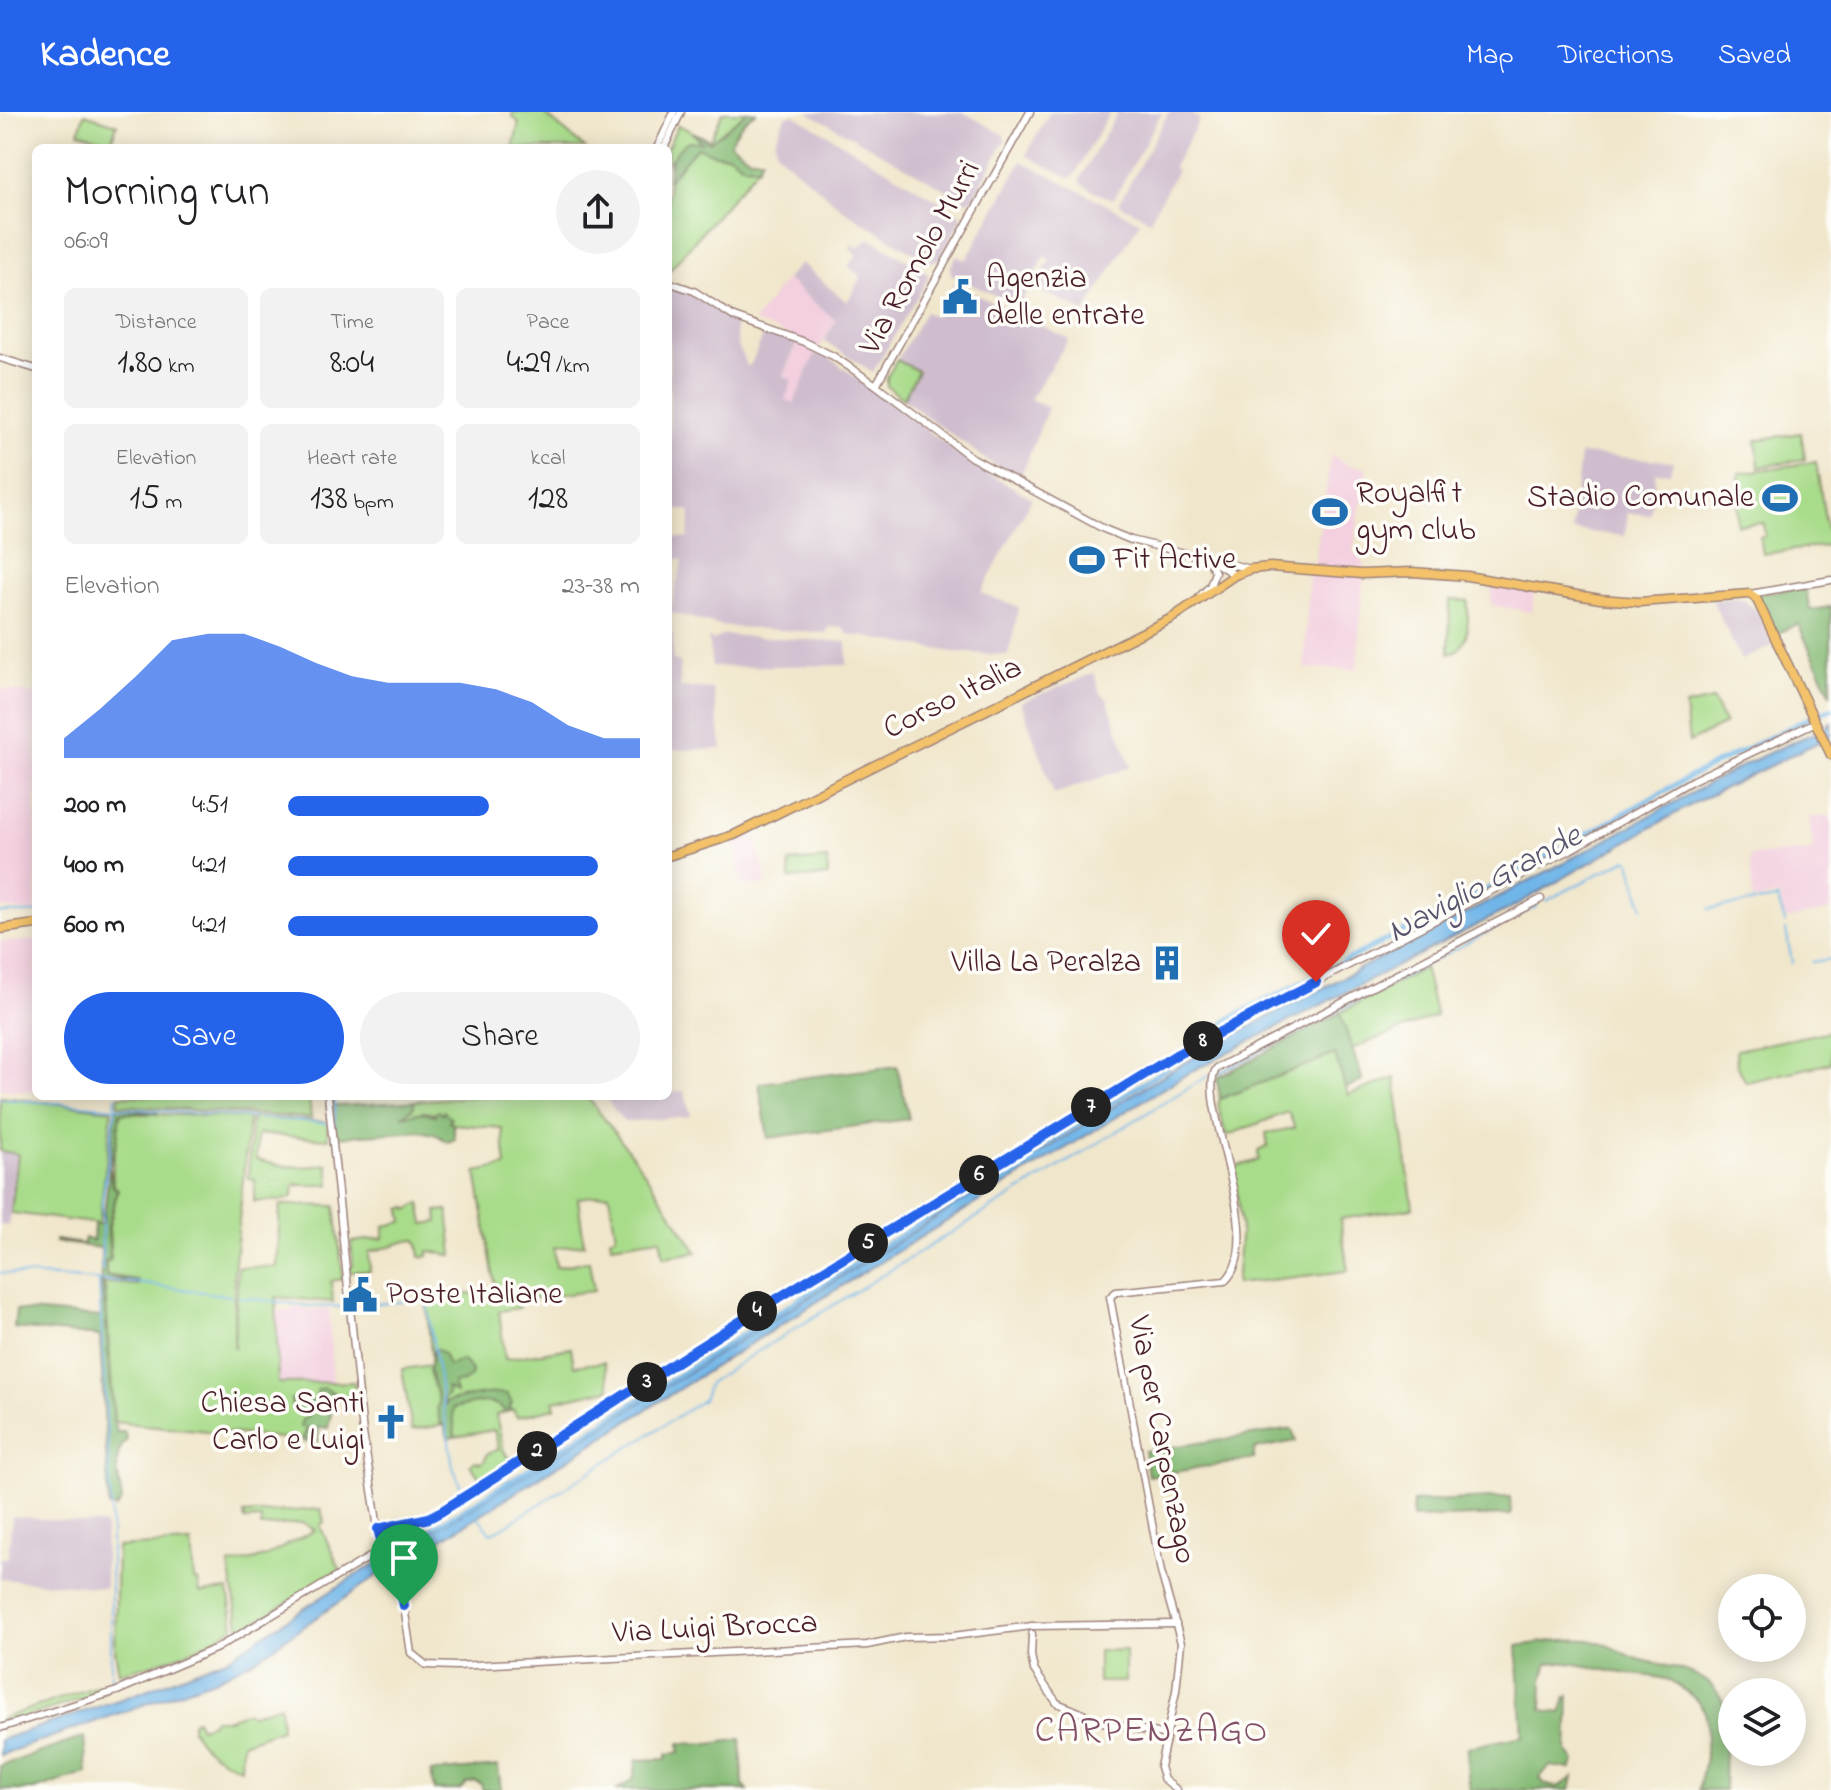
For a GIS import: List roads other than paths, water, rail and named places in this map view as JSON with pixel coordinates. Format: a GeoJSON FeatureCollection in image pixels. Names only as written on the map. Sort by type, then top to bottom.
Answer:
{"type":"FeatureCollection","features":[{"type":"Feature","properties":{"kind":"main road","name":"Corso Italia"},"geometry":{"type":"LineString","coordinates":[[672,855],[734,835],[1172,618],[1232,576],[1251,569],[1270,567],[1362,574],[1434,573],[1639,602],[1750,594]]}},
{"type":"Feature","properties":{"kind":"main road"},"geometry":{"type":"LineString","coordinates":[[1750,594],[1756,598],[1831,755]]}},
{"type":"Feature","properties":{"kind":"main road"},"geometry":{"type":"LineString","coordinates":[[0,921],[32,924]]}},
{"type":"Feature","properties":{"kind":"main road"},"geometry":{"type":"LineString","coordinates":[[0,929],[17,924]]}},
{"type":"Feature","properties":{"kind":"street"},"geometry":{"type":"LineString","coordinates":[[663,144],[674,112]]}},
{"type":"Feature","properties":{"kind":"street"},"geometry":{"type":"LineString","coordinates":[[664,144],[681,112]]}},
{"type":"Feature","properties":{"kind":"street","name":"Via Romolo Murri"},"geometry":{"type":"LineString","coordinates":[[876,385],[1030,112]]}},
{"type":"Feature","properties":{"kind":"street"},"geometry":{"type":"LineString","coordinates":[[672,283],[694,291],[734,317],[833,356],[971,457],[1059,507],[1131,540],[1251,569]]}},
{"type":"Feature","properties":{"kind":"street"},"geometry":{"type":"LineString","coordinates":[[0,358],[32,368]]}},
{"type":"Feature","properties":{"kind":"street"},"geometry":{"type":"LineString","coordinates":[[1208,558],[1232,576]]}},
{"type":"Feature","properties":{"kind":"street"},"geometry":{"type":"LineString","coordinates":[[1195,604],[1214,579],[1214,566],[1208,558]]}},
{"type":"Feature","properties":{"kind":"street"},"geometry":{"type":"LineString","coordinates":[[1228,563],[1232,576]]}},
{"type":"Feature","properties":{"kind":"street"},"geometry":{"type":"LineString","coordinates":[[1750,594],[1831,580]]}},
{"type":"Feature","properties":{"kind":"street"},"geometry":{"type":"LineString","coordinates":[[378,1529],[429,1518],[442,1511],[965,1183],[1176,1055],[1570,850],[1693,780],[1817,725]]}},
{"type":"Feature","properties":{"kind":"street","name":"Via per Carpenzago"},"geometry":{"type":"LineString","coordinates":[[1176,1624],[1161,1572],[1110,1297],[1116,1292],[1225,1281],[1232,1274],[1236,1263],[1237,1215],[1214,1103],[1212,1074],[1541,899]]}},
{"type":"Feature","properties":{"kind":"street"},"geometry":{"type":"LineString","coordinates":[[0,1728],[117,1691],[217,1648],[385,1552],[378,1529],[363,1433],[328,1100]]}},
{"type":"Feature","properties":{"kind":"street","name":"Via Luigi Brocca"},"geometry":{"type":"LineString","coordinates":[[385,1552],[402,1593],[411,1653],[426,1665],[839,1647],[906,1637],[953,1636],[1039,1626],[1176,1624]]}},
{"type":"Feature","properties":{"kind":"street"},"geometry":{"type":"LineString","coordinates":[[1176,1624],[1182,1648],[1160,1767],[1164,1780],[1177,1790]]}},
{"type":"Feature","properties":{"kind":"street"},"geometry":{"type":"LineString","coordinates":[[1039,1626],[1032,1634],[1032,1663],[1057,1703],[1103,1722],[1167,1735]]}},
{"type":"Feature","properties":{"kind":"street"},"geometry":{"type":"LineString","coordinates":[[1025,1628],[1032,1634]]}},
{"type":"Feature","properties":{"kind":"water"},"geometry":{"type":"Polygon","coordinates":[[[1831,722],[1831,736],[1694,803],[1518,904],[1190,1072],[872,1267],[439,1541],[381,1573],[256,1659],[214,1680],[0,1755],[0,1740],[133,1695],[226,1659],[356,1575],[473,1507],[1167,1073],[1729,773],[1822,730],[1831,722]]]}},
{"type":"Feature","properties":{"kind":"waterway"},"geometry":{"type":"LineString","coordinates":[[1817,714],[1831,709]]}},
{"type":"Feature","properties":{"kind":"waterway","name":"Naviglio Grande"},"geometry":{"type":"LineString","coordinates":[[1218,1029],[1229,1019],[1488,889],[1693,775],[1809,718]]}},
{"type":"Feature","properties":{"kind":"waterway"},"geometry":{"type":"LineString","coordinates":[[1546,901],[1627,859],[1643,908]]}},
{"type":"Feature","properties":{"kind":"waterway"},"geometry":{"type":"LineString","coordinates":[[1709,909],[1778,899],[1785,923]]}},
{"type":"Feature","properties":{"kind":"waterway"},"geometry":{"type":"LineString","coordinates":[[1219,1073],[1537,906]]}},
{"type":"Feature","properties":{"kind":"waterway"},"geometry":{"type":"LineString","coordinates":[[0,913],[32,913]]}},
{"type":"Feature","properties":{"kind":"waterway"},"geometry":{"type":"LineString","coordinates":[[1786,930],[1792,963]]}},
{"type":"Feature","properties":{"kind":"waterway"},"geometry":{"type":"LineString","coordinates":[[1812,962],[1831,959]]}},
{"type":"Feature","properties":{"kind":"waterway"},"geometry":{"type":"LineString","coordinates":[[377,1570],[378,1562],[384,1557],[1205,1044]]}},
{"type":"Feature","properties":{"kind":"waterway"},"geometry":{"type":"LineString","coordinates":[[478,1516],[490,1533],[499,1530],[703,1400],[709,1383],[752,1355],[1209,1075]]}},
{"type":"Feature","properties":{"kind":"waterway"},"geometry":{"type":"LineString","coordinates":[[0,1099],[327,1123]]}},
{"type":"Feature","properties":{"kind":"waterway"},"geometry":{"type":"LineString","coordinates":[[115,1104],[116,1100]]}},
{"type":"Feature","properties":{"kind":"waterway"},"geometry":{"type":"LineString","coordinates":[[334,1100],[335,1124]]}},
{"type":"Feature","properties":{"kind":"waterway"},"geometry":{"type":"LineString","coordinates":[[102,1270],[102,1201],[116,1106]]}},
{"type":"Feature","properties":{"kind":"waterway"},"geometry":{"type":"LineString","coordinates":[[0,1273],[137,1283],[231,1296]]}},
{"type":"Feature","properties":{"kind":"waterway"},"geometry":{"type":"LineString","coordinates":[[99,1282],[111,1507]]}},
{"type":"Feature","properties":{"kind":"waterway"},"geometry":{"type":"LineString","coordinates":[[239,1297],[344,1307]]}},
{"type":"Feature","properties":{"kind":"waterway"},"geometry":{"type":"LineString","coordinates":[[354,1306],[420,1300],[427,1304],[453,1467],[463,1493]]}},
{"type":"Feature","properties":{"kind":"waterway"},"geometry":{"type":"LineString","coordinates":[[111,1510],[111,1680]]}},
{"type":"Feature","properties":{"kind":"place","name":"Agenzia delle entrate"},"geometry":{"type":"Point","coordinates":[960,297]}},
{"type":"Feature","properties":{"kind":"place","name":"Stadio Comunale"},"geometry":{"type":"Point","coordinates":[1780,498]}},
{"type":"Feature","properties":{"kind":"place","name":"Royalfit gym club"},"geometry":{"type":"Point","coordinates":[1330,512]}},
{"type":"Feature","properties":{"kind":"place","name":"Fit Active"},"geometry":{"type":"Point","coordinates":[1087,560]}},
{"type":"Feature","properties":{"kind":"place","name":"Villa La Peralza"},"geometry":{"type":"Point","coordinates":[1167,963]}},
{"type":"Feature","properties":{"kind":"place","name":"Poste Italiane"},"geometry":{"type":"Point","coordinates":[360,1295]}},
{"type":"Feature","properties":{"kind":"place","name":"Chiesa Santi Carlo e Luigi"},"geometry":{"type":"Point","coordinates":[391,1422]}},
{"type":"Feature","properties":{"kind":"district","name":"CARPENZAGO"},"geometry":{"type":"Point","coordinates":[1152,1732]}}]}
